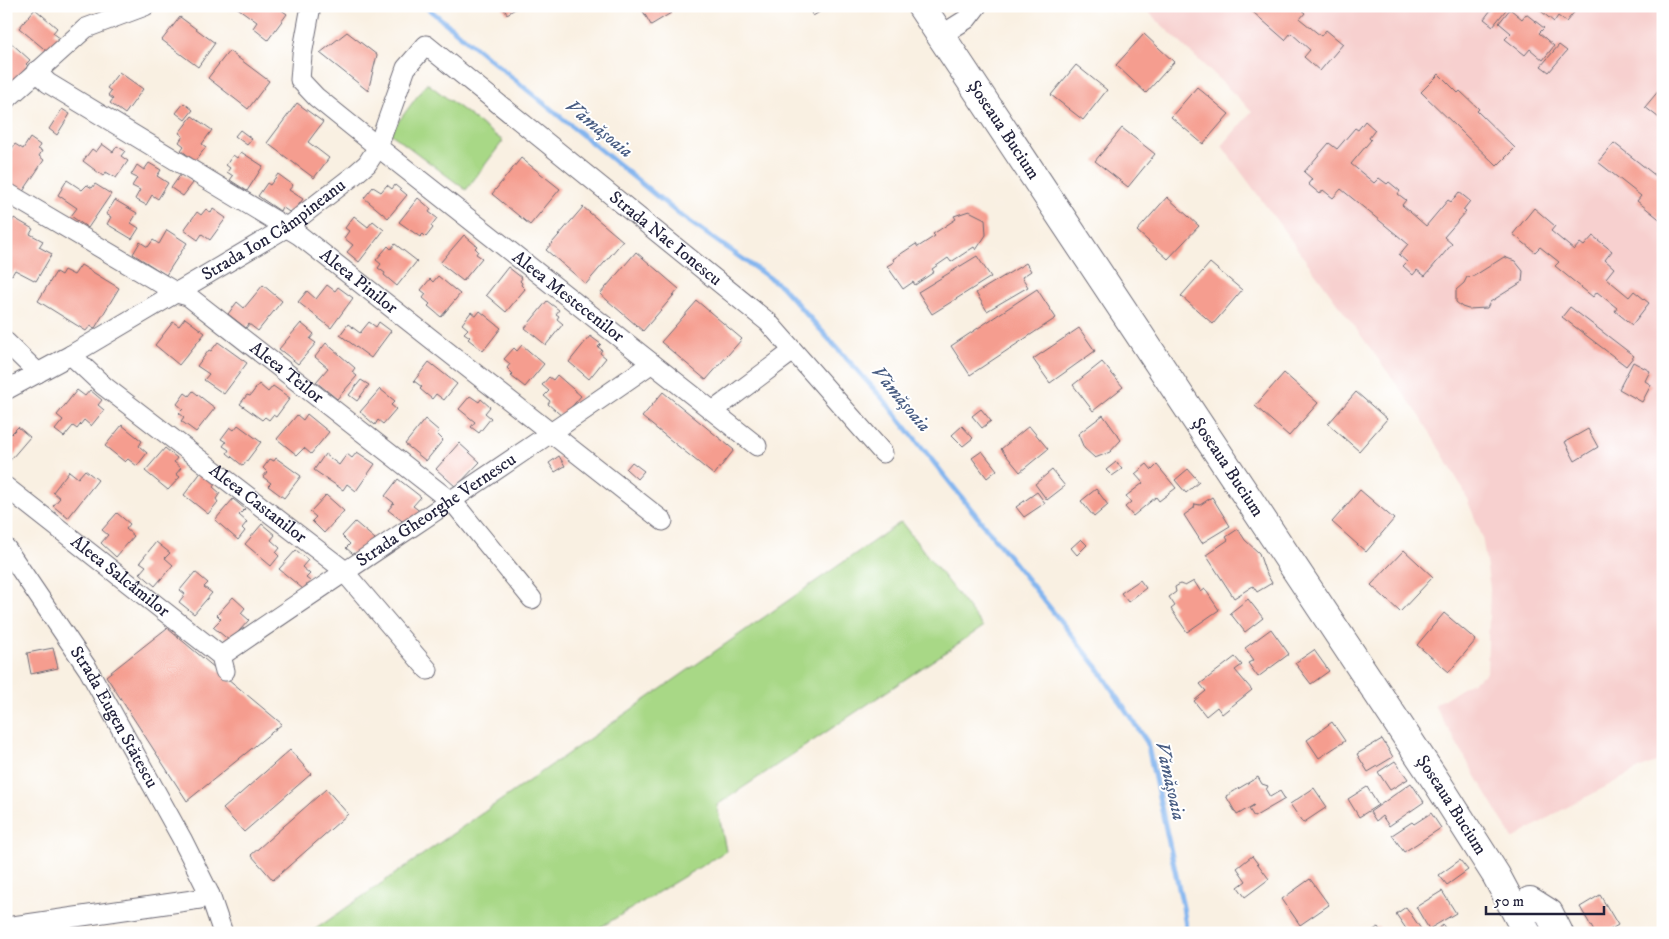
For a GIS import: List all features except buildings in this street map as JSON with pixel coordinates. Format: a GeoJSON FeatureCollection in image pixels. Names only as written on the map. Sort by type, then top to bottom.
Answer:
{"type":"FeatureCollection","features":[{"type":"Feature","properties":{"kind":"main road","name":"Șoseaua Bucium"},"geometry":{"type":"LineString","coordinates":[[921,6],[945,23],[1490,832],[1530,901],[1545,933]]}},
{"type":"Feature","properties":{"kind":"main road","name":"Șoseaua Bucium"},"geometry":{"type":"LineString","coordinates":[[945,23],[1438,784],[1496,875],[1527,933]]}},
{"type":"Feature","properties":{"kind":"main road"},"geometry":{"type":"LineString","coordinates":[[1530,901],[1549,913],[1559,933]]}},
{"type":"Feature","properties":{"kind":"street"},"geometry":{"type":"LineString","coordinates":[[6,100],[86,28],[145,6]]}},
{"type":"Feature","properties":{"kind":"street"},"geometry":{"type":"LineString","coordinates":[[311,6],[302,55],[300,80],[316,96],[378,147]]}},
{"type":"Feature","properties":{"kind":"street"},"geometry":{"type":"LineString","coordinates":[[945,23],[967,19],[978,6]]}},
{"type":"Feature","properties":{"kind":"street","name":"Strada Ion Câmpineanu"},"geometry":{"type":"LineString","coordinates":[[6,390],[177,293],[287,227],[354,176],[367,164],[378,147],[406,68],[426,45]]}},
{"type":"Feature","properties":{"kind":"street","name":"Strada Nae Ionescu"},"geometry":{"type":"LineString","coordinates":[[426,45],[768,322],[883,453]]}},
{"type":"Feature","properties":{"kind":"street","name":"Aleea Pinilor"},"geometry":{"type":"LineString","coordinates":[[36,71],[48,83],[287,227],[663,521]]}},
{"type":"Feature","properties":{"kind":"street","name":"Aleea Mestecenilor"},"geometry":{"type":"LineString","coordinates":[[378,147],[757,446]]}},
{"type":"Feature","properties":{"kind":"street","name":"Aleea Teilor"},"geometry":{"type":"LineString","coordinates":[[6,192],[177,293],[188,296],[450,501],[532,599]]}},
{"type":"Feature","properties":{"kind":"street"},"geometry":{"type":"LineString","coordinates":[[6,342],[38,373]]}},
{"type":"Feature","properties":{"kind":"street"},"geometry":{"type":"LineString","coordinates":[[713,411],[793,351]]}},
{"type":"Feature","properties":{"kind":"street","name":"Aleea Castanilor"},"geometry":{"type":"LineString","coordinates":[[71,354],[104,386],[345,571],[428,670]]}},
{"type":"Feature","properties":{"kind":"street","name":"Strada Gheorghe Vernescu"},"geometry":{"type":"LineString","coordinates":[[223,664],[345,571],[552,433],[645,368],[650,362]]}},
{"type":"Feature","properties":{"kind":"street","name":"Aleea Salcâmilor"},"geometry":{"type":"LineString","coordinates":[[6,487],[223,664]]}},
{"type":"Feature","properties":{"kind":"street","name":"Strada Eugen Stătescu"},"geometry":{"type":"LineString","coordinates":[[6,548],[88,669],[182,839],[210,895],[223,933]]}},
{"type":"Feature","properties":{"kind":"street"},"geometry":{"type":"LineString","coordinates":[[6,927],[200,899],[210,895]]}},
{"type":"Feature","properties":{"kind":"shaded area"},"geometry":{"type":"Polygon","coordinates":[[[1142,6],[1663,6],[1663,759],[1641,768],[1558,812],[1513,839],[1434,705],[1487,673],[1490,588],[1482,536],[1463,489],[1420,416],[1222,146],[1252,111],[1142,6]]]}},
{"type":"Feature","properties":{"kind":"green space"},"geometry":{"type":"Polygon","coordinates":[[[427,83],[503,141],[466,190],[390,133],[427,83]]]}},
{"type":"Feature","properties":{"kind":"green space"},"geometry":{"type":"Polygon","coordinates":[[[901,522],[983,627],[717,805],[726,851],[591,933],[310,933],[901,522]]]}},
{"type":"Feature","properties":{"kind":"waterway","name":"Vămășoaia"},"geometry":{"type":"LineString","coordinates":[[425,6],[680,215],[781,286],[884,400],[1098,668],[1147,742],[1187,933]]}}]}
